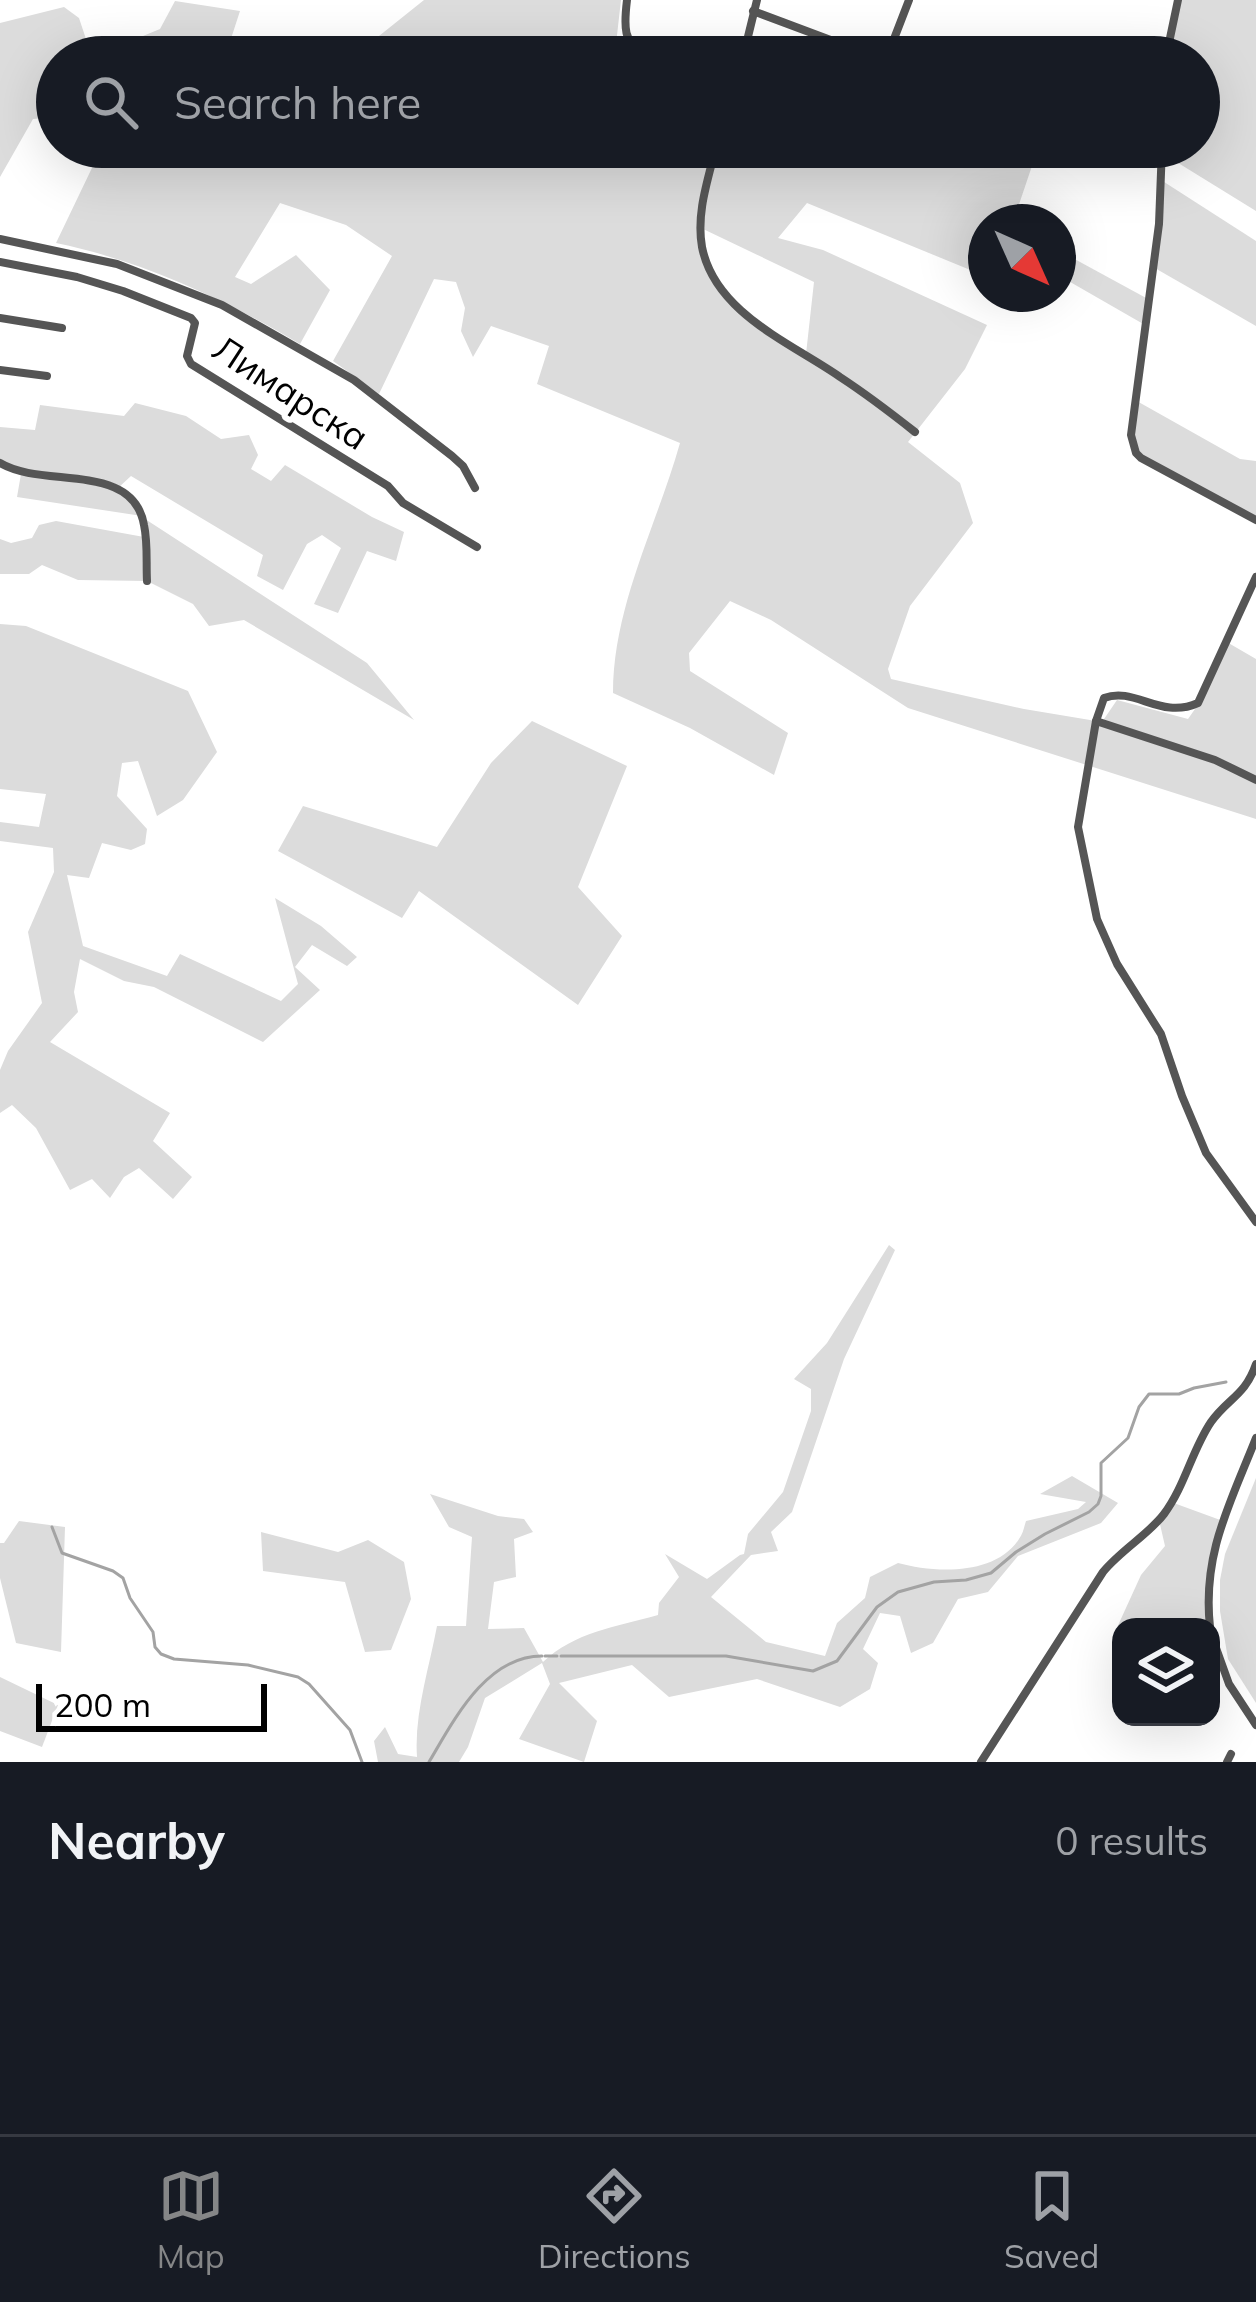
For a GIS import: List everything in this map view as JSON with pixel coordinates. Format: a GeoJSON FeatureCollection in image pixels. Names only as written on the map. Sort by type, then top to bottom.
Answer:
{"type":"FeatureCollection","features":[{"type":"Feature","properties":{"kind":"street"},"geometry":{"type":"LineString","coordinates":[[627,0],[627,36]]}},
{"type":"Feature","properties":{"kind":"street"},"geometry":{"type":"LineString","coordinates":[[748,36],[757,0]]}},
{"type":"Feature","properties":{"kind":"street"},"geometry":{"type":"LineString","coordinates":[[895,36],[909,0]]}},
{"type":"Feature","properties":{"kind":"street"},"geometry":{"type":"LineString","coordinates":[[1170,36],[1178,0]]}},
{"type":"Feature","properties":{"kind":"street"},"geometry":{"type":"LineString","coordinates":[[753,11],[820,36]]}},
{"type":"Feature","properties":{"kind":"street"},"geometry":{"type":"LineString","coordinates":[[711,168],[700,227],[706,263],[717,283],[752,319],[915,432]]}},
{"type":"Feature","properties":{"kind":"street"},"geometry":{"type":"LineString","coordinates":[[1161,168],[1159,224],[1131,435],[1141,458],[1256,520]]}},
{"type":"Feature","properties":{"kind":"street"},"geometry":{"type":"LineString","coordinates":[[0,239],[117,263],[245,316],[354,380],[452,456],[475,488]]}},
{"type":"Feature","properties":{"kind":"street","name":"Лимарска"},"geometry":{"type":"LineString","coordinates":[[0,262],[77,277],[191,318],[195,323],[187,356],[191,364],[477,547]]}},
{"type":"Feature","properties":{"kind":"street"},"geometry":{"type":"LineString","coordinates":[[0,318],[62,328]]}},
{"type":"Feature","properties":{"kind":"street"},"geometry":{"type":"LineString","coordinates":[[0,370],[47,376]]}},
{"type":"Feature","properties":{"kind":"street"},"geometry":{"type":"LineString","coordinates":[[0,463],[23,472],[100,482],[127,494],[139,508],[145,528],[147,581]]}},
{"type":"Feature","properties":{"kind":"street"},"geometry":{"type":"LineString","coordinates":[[1256,577],[1198,703],[1172,710],[1112,694],[1101,704],[1078,827],[1097,919],[1117,964],[1161,1034],[1206,1153],[1256,1222]]}},
{"type":"Feature","properties":{"kind":"street"},"geometry":{"type":"LineString","coordinates":[[1096,721],[1215,760],[1256,780]]}},
{"type":"Feature","properties":{"kind":"street"},"geometry":{"type":"LineString","coordinates":[[981,1762],[1103,1571],[1166,1511],[1213,1419],[1244,1389],[1256,1364]]}},
{"type":"Feature","properties":{"kind":"street"},"geometry":{"type":"LineString","coordinates":[[1210,1618],[1208,1578],[1215,1544],[1256,1438]]}},
{"type":"Feature","properties":{"kind":"street"},"geometry":{"type":"LineString","coordinates":[[1220,1658],[1229,1684],[1256,1725]]}},
{"type":"Feature","properties":{"kind":"shaded area"},"geometry":{"type":"Polygon","coordinates":[[[424,0],[621,0],[617,36],[379,36],[424,0]]]}},
{"type":"Feature","properties":{"kind":"shaded area"},"geometry":{"type":"Polygon","coordinates":[[[1178,0],[1256,0],[1256,211],[1186,168],[1220,168],[1220,36],[1170,36],[1178,0]]]}},
{"type":"Feature","properties":{"kind":"shaded area"},"geometry":{"type":"Polygon","coordinates":[[[175,1],[240,11],[232,36],[143,36],[160,29],[175,1]]]}},
{"type":"Feature","properties":{"kind":"shaded area"},"geometry":{"type":"Polygon","coordinates":[[[64,7],[79,18],[85,36],[36,36],[36,119],[0,177],[0,23],[64,7]]]}},
{"type":"Feature","properties":{"kind":"shaded area"},"geometry":{"type":"Polygon","coordinates":[[[92,168],[1031,168],[1019,204],[968,204],[968,269],[807,203],[778,238],[823,250],[987,325],[965,369],[908,442],[960,483],[973,523],[910,606],[888,669],[891,679],[1102,722],[1117,700],[1188,719],[1202,699],[1225,641],[1256,659],[1256,819],[908,708],[771,620],[730,601],[689,653],[690,671],[788,733],[774,775],[690,728],[613,693],[628,597],[680,443],[537,384],[549,346],[491,326],[473,357],[461,331],[465,308],[456,282],[434,279],[379,394],[333,361],[392,256],[346,225],[280,203],[235,277],[251,284],[296,255],[330,290],[300,344],[182,283],[56,243],[92,168]],[[701,228],[707,263],[735,304],[806,354],[814,282],[701,228]]]}},
{"type":"Feature","properties":{"kind":"shaded area"},"geometry":{"type":"Polygon","coordinates":[[[1161,180],[1256,241],[1256,326],[1153,267],[1161,180]]]}},
{"type":"Feature","properties":{"kind":"shaded area"},"geometry":{"type":"Polygon","coordinates":[[[1076,260],[1148,299],[1145,325],[1076,285],[1076,260]]]}},
{"type":"Feature","properties":{"kind":"shaded area"},"geometry":{"type":"Polygon","coordinates":[[[1135,400],[1240,459],[1256,461],[1256,521],[1141,458],[1131,431],[1135,400]]]}},
{"type":"Feature","properties":{"kind":"shaded area"},"geometry":{"type":"Polygon","coordinates":[[[135,403],[186,416],[221,439],[249,435],[258,455],[251,469],[271,481],[285,465],[404,532],[396,561],[367,551],[338,613],[314,604],[341,548],[322,535],[307,544],[283,590],[257,576],[263,555],[131,476],[118,488],[141,516],[17,497],[21,474],[0,463],[0,427],[35,430],[40,405],[124,416],[135,403]]]}},
{"type":"Feature","properties":{"kind":"shaded area"},"geometry":{"type":"Polygon","coordinates":[[[142,517],[367,663],[414,720],[244,620],[209,626],[193,604],[147,581],[78,580],[42,565],[29,574],[0,574],[0,539],[11,543],[32,538],[39,525],[56,521],[144,537],[142,517]]]}},
{"type":"Feature","properties":{"kind":"shaded area"},"geometry":{"type":"Polygon","coordinates":[[[0,624],[26,626],[188,691],[217,752],[183,800],[157,816],[138,761],[122,763],[117,796],[147,829],[145,844],[131,850],[102,843],[89,878],[67,875],[83,946],[167,976],[180,954],[281,1001],[298,984],[275,898],[321,926],[357,957],[347,966],[312,945],[295,967],[320,990],[263,1042],[154,987],[124,981],[80,959],[74,992],[78,1012],[50,1042],[170,1113],[153,1141],[192,1177],[173,1199],[139,1168],[124,1177],[110,1198],[92,1179],[70,1190],[36,1128],[12,1105],[0,1113],[0,1070],[42,1003],[28,932],[54,872],[53,848],[0,841],[0,822],[39,827],[46,794],[0,789],[0,624]]]}},
{"type":"Feature","properties":{"kind":"shaded area"},"geometry":{"type":"Polygon","coordinates":[[[532,721],[627,766],[578,887],[622,936],[578,1005],[419,891],[402,918],[278,851],[303,806],[437,847],[491,763],[532,721]]]}},
{"type":"Feature","properties":{"kind":"shaded area"},"geometry":{"type":"Polygon","coordinates":[[[889,1245],[895,1250],[844,1359],[792,1512],[771,1532],[778,1551],[751,1555],[711,1597],[766,1642],[825,1656],[837,1623],[865,1598],[870,1577],[898,1563],[946,1570],[995,1560],[1019,1539],[1026,1521],[1078,1509],[1086,1502],[1040,1494],[1072,1476],[1118,1503],[1101,1523],[1018,1556],[988,1592],[958,1599],[933,1643],[911,1653],[900,1616],[880,1613],[863,1649],[878,1663],[870,1689],[840,1707],[757,1679],[669,1697],[632,1665],[559,1683],[597,1721],[584,1762],[519,1739],[550,1684],[542,1663],[485,1698],[459,1762],[378,1762],[374,1741],[385,1727],[398,1754],[417,1757],[420,1708],[437,1626],[466,1626],[472,1537],[449,1527],[430,1494],[498,1516],[524,1519],[533,1532],[514,1539],[516,1577],[494,1582],[488,1629],[524,1628],[543,1662],[582,1637],[658,1615],[659,1603],[679,1577],[665,1554],[707,1579],[744,1554],[748,1534],[783,1492],[811,1411],[811,1389],[794,1379],[827,1343],[889,1245]]]}},
{"type":"Feature","properties":{"kind":"shaded area"},"geometry":{"type":"Polygon","coordinates":[[[1256,1478],[1256,1703],[1228,1659],[1220,1580],[1225,1554],[1256,1478]]]}},
{"type":"Feature","properties":{"kind":"shaded area"},"geometry":{"type":"Polygon","coordinates":[[[1171,1502],[1223,1521],[1215,1544],[1211,1618],[1121,1618],[1141,1575],[1165,1546],[1159,1520],[1171,1502]]]}},
{"type":"Feature","properties":{"kind":"shaded area"},"geometry":{"type":"Polygon","coordinates":[[[19,1521],[65,1527],[61,1652],[16,1643],[0,1578],[0,1543],[19,1521]]]}},
{"type":"Feature","properties":{"kind":"shaded area"},"geometry":{"type":"Polygon","coordinates":[[[261,1532],[338,1552],[368,1540],[404,1562],[411,1599],[391,1650],[365,1652],[345,1582],[263,1571],[261,1532]]]}},
{"type":"Feature","properties":{"kind":"shaded area"},"geometry":{"type":"Polygon","coordinates":[[[0,1677],[58,1705],[42,1747],[0,1731],[0,1677]]]}},
{"type":"Feature","properties":{"kind":"waterway"},"geometry":{"type":"LineString","coordinates":[[561,1656],[726,1656],[813,1671],[837,1661],[877,1607],[898,1592],[991,1573],[1016,1552],[1089,1512],[1101,1496],[1101,1463],[1128,1438],[1149,1394],[1179,1394],[1226,1382]]}},
{"type":"Feature","properties":{"kind":"waterway"},"geometry":{"type":"LineString","coordinates":[[52,1527],[62,1553],[123,1578],[161,1654],[298,1677],[350,1730],[362,1762]]}},
{"type":"Feature","properties":{"kind":"waterway"},"geometry":{"type":"LineString","coordinates":[[429,1762],[461,1710],[488,1678],[522,1659],[542,1656]]}},
{"type":"Feature","properties":{"kind":"waterway"},"geometry":{"type":"LineString","coordinates":[[545,1656],[557,1656]]}}]}
